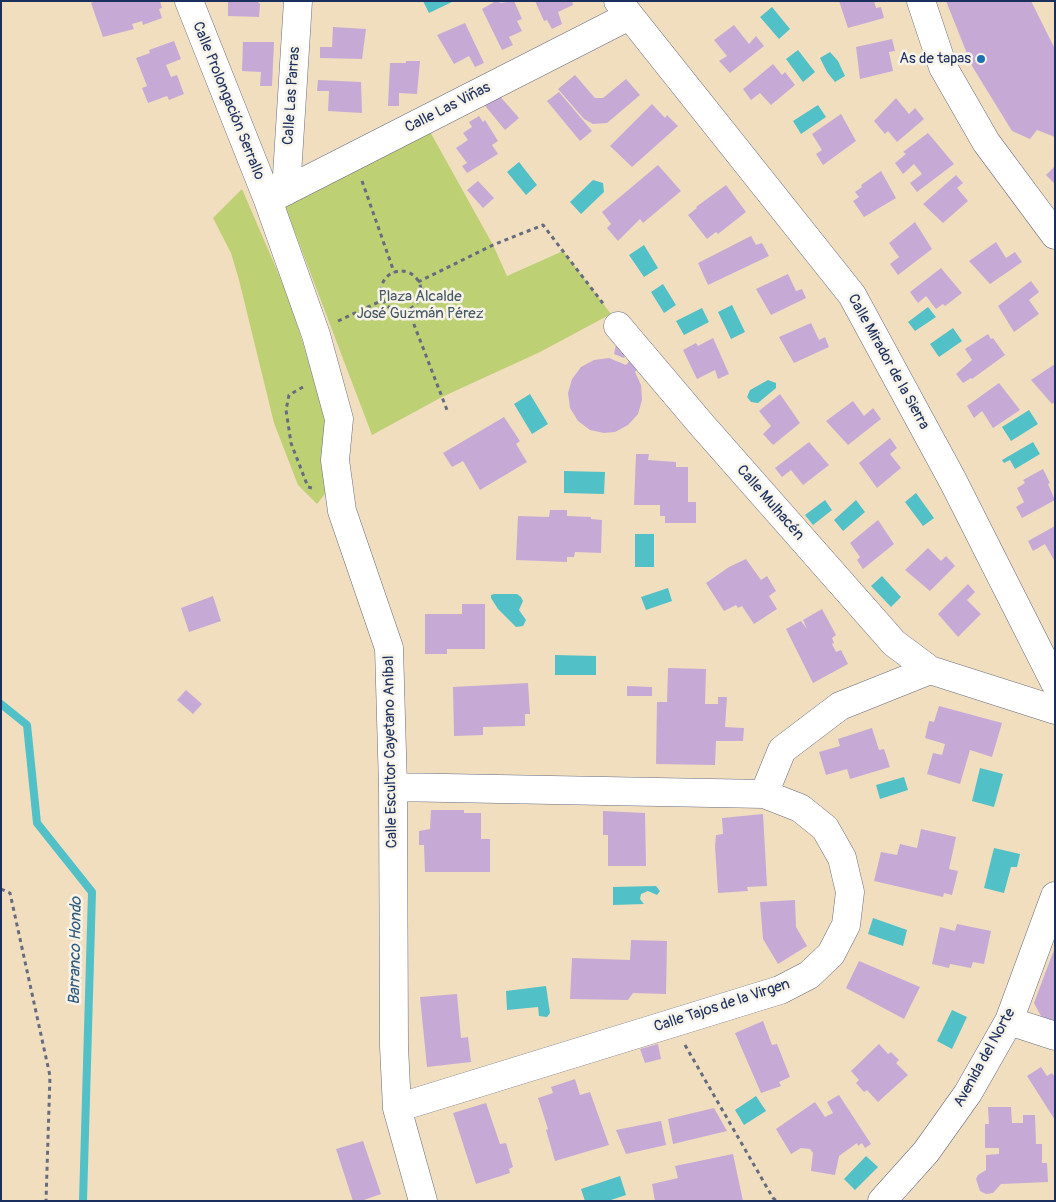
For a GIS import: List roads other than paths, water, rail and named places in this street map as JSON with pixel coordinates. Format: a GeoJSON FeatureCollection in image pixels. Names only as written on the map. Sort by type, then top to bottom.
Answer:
{"type":"FeatureCollection","features":[{"type":"Feature","properties":{"kind":"street","name":"Calle Prolongación Serrallo"},"geometry":{"type":"LineString","coordinates":[[189,1],[277,195]]}},
{"type":"Feature","properties":{"kind":"street","name":"Calle Las Parras"},"geometry":{"type":"LineString","coordinates":[[277,195],[298,1]]}},
{"type":"Feature","properties":{"kind":"street"},"geometry":{"type":"LineString","coordinates":[[921,1],[943,67],[986,142],[1055,236]]}},
{"type":"Feature","properties":{"kind":"street","name":"Calle Las Viñas"},"geometry":{"type":"LineString","coordinates":[[277,195],[623,9]]}},
{"type":"Feature","properties":{"kind":"street","name":"Calle Mirador de la Sierra"},"geometry":{"type":"LineString","coordinates":[[623,9],[852,294],[953,481],[1055,683]]}},
{"type":"Feature","properties":{"kind":"street","name":"Calle Escultor Cayetano Aníbal"},"geometry":{"type":"LineString","coordinates":[[277,195],[339,419],[335,460],[342,512],[389,648],[393,787],[394,1046],[397,1108],[423,1201]]}},
{"type":"Feature","properties":{"kind":"street","name":"Calle Mulhacén"},"geometry":{"type":"LineString","coordinates":[[618,326],[701,424],[894,644],[930,670],[1055,710]]}},
{"type":"Feature","properties":{"kind":"street"},"geometry":{"type":"LineString","coordinates":[[764,794],[782,750],[840,706],[930,670]]}},
{"type":"Feature","properties":{"kind":"street","name":"Calle Tajos de la Virgen"},"geometry":{"type":"LineString","coordinates":[[393,787],[764,794],[800,808],[825,828],[842,858],[850,892],[846,925],[831,954],[809,975],[780,990],[397,1108]]}},
{"type":"Feature","properties":{"kind":"street","name":"Avenida del Norte"},"geometry":{"type":"LineString","coordinates":[[882,1201],[926,1152],[968,1093],[1009,1021],[1055,896]]}},
{"type":"Feature","properties":{"kind":"street"},"geometry":{"type":"LineString","coordinates":[[1009,1021],[1055,1036]]}},
{"type":"Feature","properties":{"kind":"water"},"geometry":{"type":"Polygon","coordinates":[[[423,1],[454,1],[429,13],[423,1]]]}},
{"type":"Feature","properties":{"kind":"water"},"geometry":{"type":"Polygon","coordinates":[[[772,7],[790,29],[779,39],[760,17],[772,7]]]}},
{"type":"Feature","properties":{"kind":"water"},"geometry":{"type":"Polygon","coordinates":[[[798,50],[815,72],[803,82],[786,59],[798,50]]]}},
{"type":"Feature","properties":{"kind":"water"},"geometry":{"type":"Polygon","coordinates":[[[830,52],[838,61],[845,76],[835,82],[820,58],[830,52]]]}},
{"type":"Feature","properties":{"kind":"water"},"geometry":{"type":"Polygon","coordinates":[[[818,105],[826,117],[801,134],[793,121],[818,105]]]}},
{"type":"Feature","properties":{"kind":"water"},"geometry":{"type":"Polygon","coordinates":[[[519,162],[537,185],[526,195],[507,172],[519,162]]]}},
{"type":"Feature","properties":{"kind":"water"},"geometry":{"type":"Polygon","coordinates":[[[593,180],[603,183],[604,192],[581,214],[570,202],[593,180]]]}},
{"type":"Feature","properties":{"kind":"water"},"geometry":{"type":"Polygon","coordinates":[[[644,245],[658,268],[644,277],[629,255],[644,245]]]}},
{"type":"Feature","properties":{"kind":"water"},"geometry":{"type":"Polygon","coordinates":[[[663,284],[676,305],[664,313],[651,292],[663,284]]]}},
{"type":"Feature","properties":{"kind":"water"},"geometry":{"type":"Polygon","coordinates":[[[732,305],[745,332],[731,339],[718,312],[732,305]]]}},
{"type":"Feature","properties":{"kind":"water"},"geometry":{"type":"Polygon","coordinates":[[[928,307],[936,317],[915,331],[908,322],[928,307]]]}},
{"type":"Feature","properties":{"kind":"water"},"geometry":{"type":"Polygon","coordinates":[[[702,308],[709,322],[684,335],[676,321],[702,308]]]}},
{"type":"Feature","properties":{"kind":"water"},"geometry":{"type":"Polygon","coordinates":[[[953,328],[962,341],[939,357],[930,344],[953,328]]]}},
{"type":"Feature","properties":{"kind":"water"},"geometry":{"type":"Polygon","coordinates":[[[768,380],[776,383],[776,388],[758,403],[751,402],[747,397],[750,390],[768,380]]]}},
{"type":"Feature","properties":{"kind":"water"},"geometry":{"type":"Polygon","coordinates":[[[530,394],[548,424],[532,434],[514,404],[530,394]]]}},
{"type":"Feature","properties":{"kind":"water"},"geometry":{"type":"Polygon","coordinates":[[[1029,410],[1038,424],[1011,441],[1002,427],[1029,410]]]}},
{"type":"Feature","properties":{"kind":"water"},"geometry":{"type":"Polygon","coordinates":[[[1033,442],[1040,454],[1015,469],[1010,460],[1004,463],[1002,460],[1033,442]]]}},
{"type":"Feature","properties":{"kind":"water"},"geometry":{"type":"Polygon","coordinates":[[[564,471],[605,472],[604,494],[564,493],[564,471]]]}},
{"type":"Feature","properties":{"kind":"water"},"geometry":{"type":"Polygon","coordinates":[[[916,493],[934,518],[923,526],[905,502],[916,493]]]}},
{"type":"Feature","properties":{"kind":"water"},"geometry":{"type":"Polygon","coordinates":[[[825,500],[832,510],[813,525],[805,515],[825,500]]]}},
{"type":"Feature","properties":{"kind":"water"},"geometry":{"type":"Polygon","coordinates":[[[856,500],[865,512],[843,531],[834,520],[856,500]]]}},
{"type":"Feature","properties":{"kind":"water"},"geometry":{"type":"Polygon","coordinates":[[[635,534],[654,534],[654,567],[635,567],[635,534]]]}},
{"type":"Feature","properties":{"kind":"water"},"geometry":{"type":"Polygon","coordinates":[[[882,576],[901,597],[891,607],[871,586],[882,576]]]}},
{"type":"Feature","properties":{"kind":"water"},"geometry":{"type":"Polygon","coordinates":[[[668,588],[672,601],[646,610],[641,597],[668,588]]]}},
{"type":"Feature","properties":{"kind":"water"},"geometry":{"type":"Polygon","coordinates":[[[517,594],[521,597],[523,601],[519,610],[526,620],[523,626],[516,627],[498,609],[491,598],[491,595],[517,594]]]}},
{"type":"Feature","properties":{"kind":"water"},"geometry":{"type":"Polygon","coordinates":[[[555,655],[596,656],[596,675],[555,675],[555,655]]]}},
{"type":"Feature","properties":{"kind":"water"},"geometry":{"type":"Polygon","coordinates":[[[980,768],[1003,774],[994,807],[972,801],[980,768]]]}},
{"type":"Feature","properties":{"kind":"water"},"geometry":{"type":"Polygon","coordinates":[[[904,777],[908,790],[880,799],[876,785],[904,777]]]}},
{"type":"Feature","properties":{"kind":"water"},"geometry":{"type":"Polygon","coordinates":[[[994,848],[1020,854],[1017,867],[1011,867],[1004,893],[984,888],[994,848]]]}},
{"type":"Feature","properties":{"kind":"water"},"geometry":{"type":"Polygon","coordinates":[[[656,886],[660,891],[657,895],[648,891],[641,894],[640,899],[644,904],[613,905],[613,887],[656,886]]]}},
{"type":"Feature","properties":{"kind":"water"},"geometry":{"type":"Polygon","coordinates":[[[873,918],[907,930],[903,946],[868,934],[873,918]]]}},
{"type":"Feature","properties":{"kind":"water"},"geometry":{"type":"Polygon","coordinates":[[[546,986],[550,1013],[547,1017],[539,1016],[538,1007],[507,1010],[506,991],[546,986]]]}},
{"type":"Feature","properties":{"kind":"water"},"geometry":{"type":"Polygon","coordinates":[[[952,1010],[967,1017],[952,1049],[937,1041],[952,1010]]]}},
{"type":"Feature","properties":{"kind":"water"},"geometry":{"type":"Polygon","coordinates":[[[756,1096],[766,1111],[744,1125],[735,1110],[756,1096]]]}},
{"type":"Feature","properties":{"kind":"water"},"geometry":{"type":"Polygon","coordinates":[[[866,1156],[878,1167],[855,1190],[844,1179],[866,1156]]]}},
{"type":"Feature","properties":{"kind":"water"},"geometry":{"type":"Polygon","coordinates":[[[620,1176],[626,1195],[608,1201],[585,1201],[581,1189],[620,1176]]]}},
{"type":"Feature","properties":{"kind":"waterway","name":"Barranco Hondo"},"geometry":{"type":"LineString","coordinates":[[1,704],[27,725],[37,823],[92,892],[83,1201]]}},
{"type":"Feature","properties":{"kind":"place","name":"As de tapas"},"geometry":{"type":"Point","coordinates":[981,59]}},
{"type":"Feature","properties":{"kind":"park label","name":"Plaza Alcalde José Guzmán Pérez"},"geometry":{"type":"Point","coordinates":[420,306]}}]}
